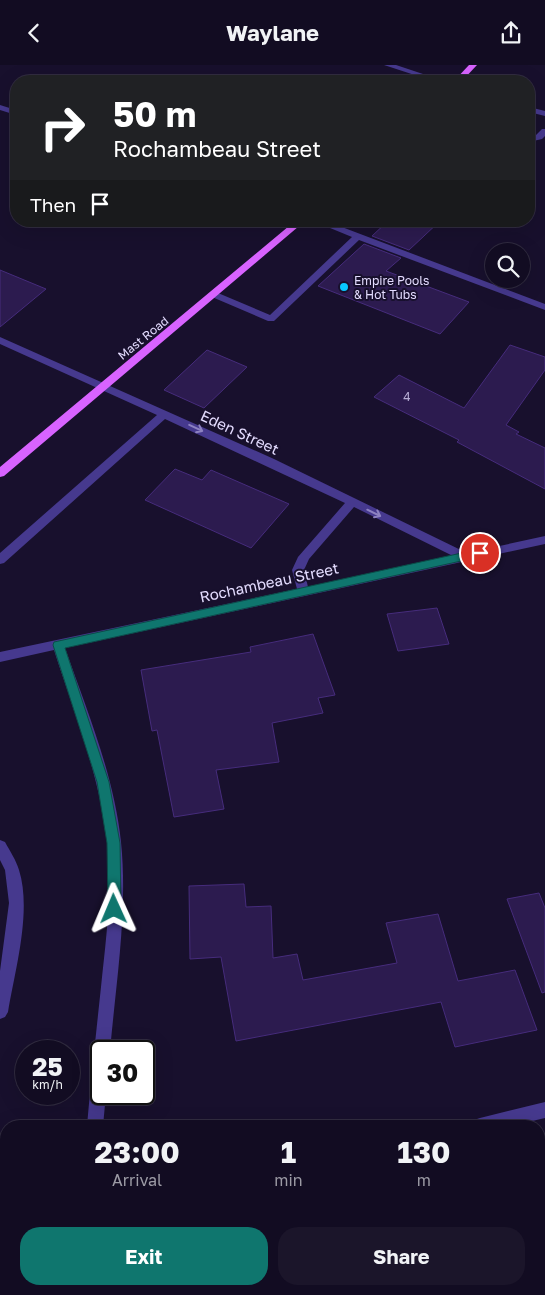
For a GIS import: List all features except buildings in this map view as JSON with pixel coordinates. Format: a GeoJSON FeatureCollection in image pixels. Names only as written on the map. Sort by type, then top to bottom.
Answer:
{"type":"FeatureCollection","features":[{"type":"Feature","properties":{"kind":"main road"},"geometry":{"type":"LineString","coordinates":[[464,75],[473,65]]}},
{"type":"Feature","properties":{"kind":"main road","name":"Mast Road"},"geometry":{"type":"LineString","coordinates":[[0,473],[294,227]]}},
{"type":"Feature","properties":{"kind":"street"},"geometry":{"type":"LineString","coordinates":[[388,65],[420,75]]}},
{"type":"Feature","properties":{"kind":"street"},"geometry":{"type":"LineString","coordinates":[[535,138],[545,131]]}},
{"type":"Feature","properties":{"kind":"street"},"geometry":{"type":"LineString","coordinates":[[331,227],[545,307]]}},
{"type":"Feature","properties":{"kind":"street"},"geometry":{"type":"LineString","coordinates":[[215,295],[271,319],[357,237]]}},
{"type":"Feature","properties":{"kind":"street","name":"Eden Street"},"geometry":{"type":"LineString","coordinates":[[0,340],[104,386],[464,556]]}},
{"type":"Feature","properties":{"kind":"street"},"geometry":{"type":"LineString","coordinates":[[0,560],[164,414]]}},
{"type":"Feature","properties":{"kind":"street"},"geometry":{"type":"LineString","coordinates":[[304,591],[298,570],[304,557],[352,502]]}},
{"type":"Feature","properties":{"kind":"street","name":"Rochambeau Street"},"geometry":{"type":"LineString","coordinates":[[0,657],[545,539]]}},
{"type":"Feature","properties":{"kind":"street"},"geometry":{"type":"LineString","coordinates":[[58,645],[103,782],[114,843],[114,909],[103,1040]]}},
{"type":"Feature","properties":{"kind":"street"},"geometry":{"type":"LineString","coordinates":[[0,846],[12,870],[15,892],[13,933],[0,1012]]}},
{"type":"Feature","properties":{"kind":"street"},"geometry":{"type":"LineString","coordinates":[[96,1120],[97,1105]]}},
{"type":"Feature","properties":{"kind":"street"},"geometry":{"type":"LineString","coordinates":[[504,1120],[545,1110]]}},
{"type":"Feature","properties":{"kind":"place","name":"Empire Pools & Hot Tubs"},"geometry":{"type":"Point","coordinates":[344,287]}},
{"type":"Feature","properties":{"kind":"route"},"geometry":{"type":"LineString","coordinates":[[114,909],[114,843],[103,782],[58,645],[480,553]]}}]}
